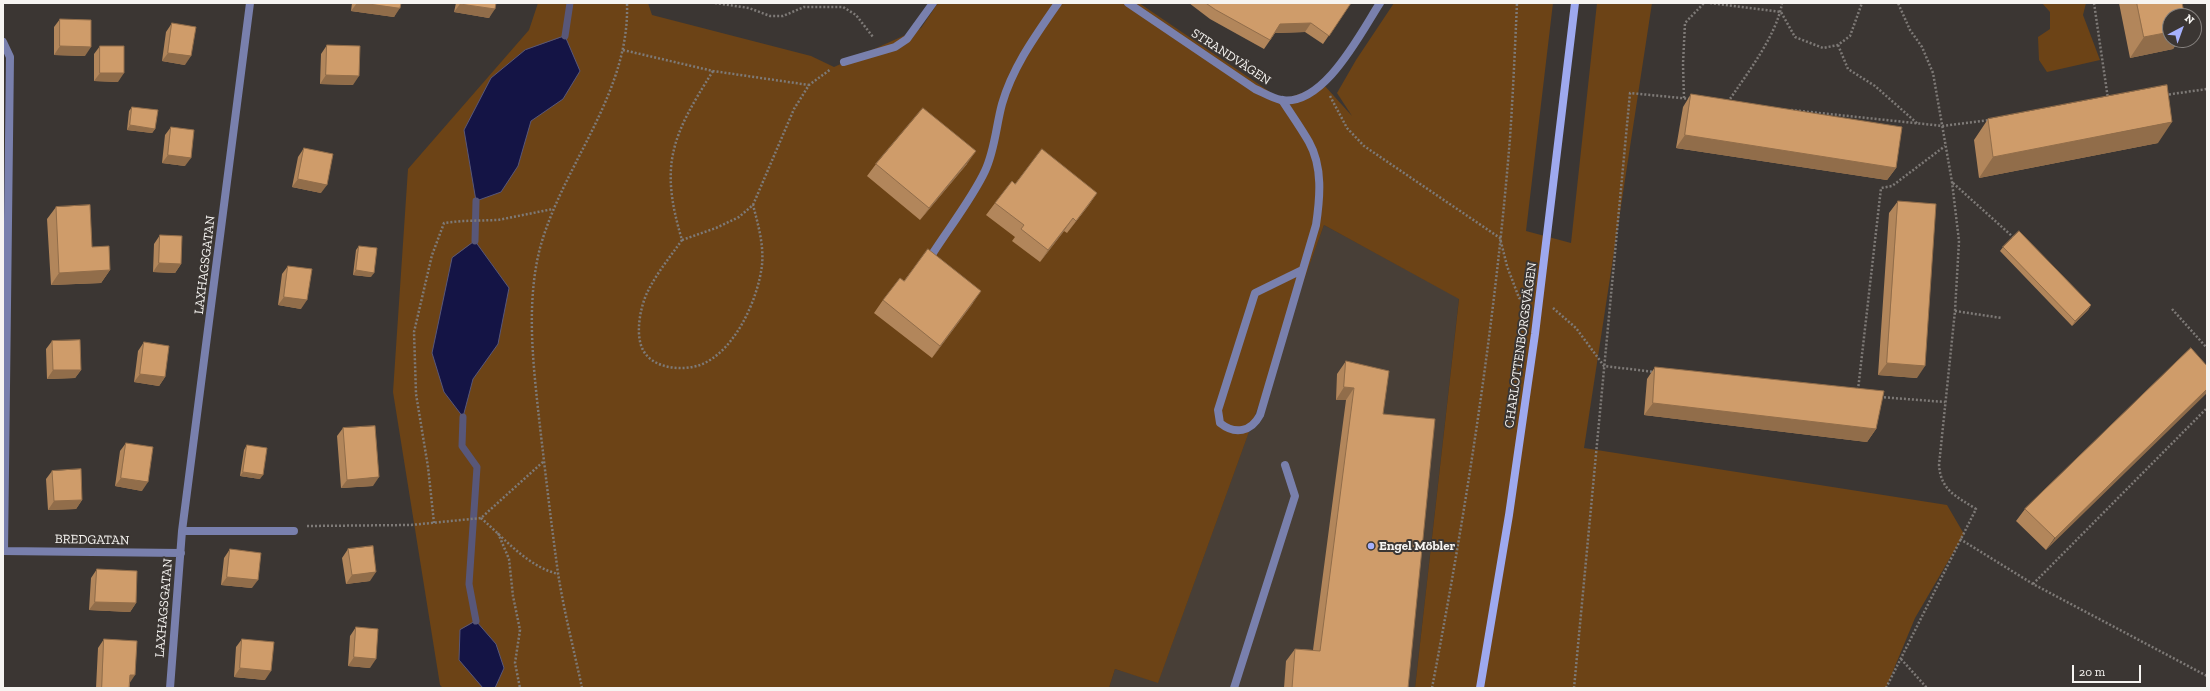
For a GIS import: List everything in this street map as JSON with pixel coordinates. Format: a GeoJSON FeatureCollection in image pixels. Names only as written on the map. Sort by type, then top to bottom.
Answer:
{"type":"FeatureCollection","features":[{"type":"Feature","properties":{"kind":"main road","name":"CHARLOTTENBORGSVÄGEN"},"geometry":{"type":"LineString","coordinates":[[1480,688],[1509,515],[1535,334],[1575,3]]}},
{"type":"Feature","properties":{"kind":"street","name":"LAXHAGSGATAN"},"geometry":{"type":"LineString","coordinates":[[170,688],[182,531],[250,3]]}},
{"type":"Feature","properties":{"kind":"street"},"geometry":{"type":"LineString","coordinates":[[844,62],[895,47],[907,39],[933,3]]}},
{"type":"Feature","properties":{"kind":"street"},"geometry":{"type":"LineString","coordinates":[[933,253],[985,172],[992,154],[1002,104],[1011,80],[1030,44],[1058,3]]}},
{"type":"Feature","properties":{"kind":"street","name":"STRANDVÄGEN"},"geometry":{"type":"LineString","coordinates":[[1128,3],[1255,89],[1282,100]]}},
{"type":"Feature","properties":{"kind":"street"},"geometry":{"type":"LineString","coordinates":[[1302,270],[1255,293],[1218,410],[1220,423],[1227,429],[1238,431],[1248,429],[1255,424],[1260,416],[1316,225],[1319,201],[1317,165],[1310,144],[1282,100],[1300,98],[1310,93],[1323,83],[1339,65],[1380,3]]}},
{"type":"Feature","properties":{"kind":"street"},"geometry":{"type":"LineString","coordinates":[[3,42],[10,57],[4,551]]}},
{"type":"Feature","properties":{"kind":"street"},"geometry":{"type":"LineString","coordinates":[[1234,688],[1295,496],[1285,465]]}},
{"type":"Feature","properties":{"kind":"street"},"geometry":{"type":"LineString","coordinates":[[182,531],[294,531]]}},
{"type":"Feature","properties":{"kind":"street","name":"BREDGATAN"},"geometry":{"type":"LineString","coordinates":[[4,551],[181,553]]}},
{"type":"Feature","properties":{"kind":"path"},"geometry":{"type":"LineString","coordinates":[[582,688],[558,574],[536,388],[533,295],[540,250],[553,209],[606,103],[617,73],[623,50],[627,3]]}},
{"type":"Feature","properties":{"kind":"path"},"geometry":{"type":"LineString","coordinates":[[715,3],[749,8],[770,16],[783,16],[804,7],[843,7],[856,14],[883,51]]}},
{"type":"Feature","properties":{"kind":"path"},"geometry":{"type":"LineString","coordinates":[[1432,688],[1466,501],[1500,238],[1510,137],[1517,3]]}},
{"type":"Feature","properties":{"kind":"path"},"geometry":{"type":"LineString","coordinates":[[1684,98],[1683,64],[1686,23],[1704,3]]}},
{"type":"Feature","properties":{"kind":"path"},"geometry":{"type":"LineString","coordinates":[[1710,3],[1780,12]]}},
{"type":"Feature","properties":{"kind":"path"},"geometry":{"type":"LineString","coordinates":[[1728,103],[1760,54],[1780,12],[1782,3]]}},
{"type":"Feature","properties":{"kind":"path"},"geometry":{"type":"LineString","coordinates":[[1780,12],[1795,37],[1823,48],[1838,45],[1850,36],[1862,3]]}},
{"type":"Feature","properties":{"kind":"path"},"geometry":{"type":"LineString","coordinates":[[1886,688],[1976,509],[1945,487],[1940,479],[1939,465],[1945,402],[1956,311],[1959,241],[1952,182],[1933,73],[1928,58],[1907,25],[1898,3]]}},
{"type":"Feature","properties":{"kind":"path"},"geometry":{"type":"LineString","coordinates":[[2094,3],[2109,104]]}},
{"type":"Feature","properties":{"kind":"path"},"geometry":{"type":"LineString","coordinates":[[1838,45],[1848,69],[1875,86],[1918,124]]}},
{"type":"Feature","properties":{"kind":"path"},"geometry":{"type":"LineString","coordinates":[[623,50],[713,71],[809,85]]}},
{"type":"Feature","properties":{"kind":"path"},"geometry":{"type":"LineString","coordinates":[[753,205],[762,243],[762,265],[744,320],[733,339],[718,355],[702,364],[686,369],[672,368],[650,358],[643,350],[640,343],[641,311],[646,294],[682,240],[716,228],[739,217],[753,205],[794,109],[809,85],[844,62]]}},
{"type":"Feature","properties":{"kind":"path"},"geometry":{"type":"LineString","coordinates":[[682,240],[673,210],[670,174],[672,152],[678,130],[713,71]]}},
{"type":"Feature","properties":{"kind":"path"},"geometry":{"type":"LineString","coordinates":[[1323,83],[1347,128],[1364,146],[1500,238]]}},
{"type":"Feature","properties":{"kind":"path"},"geometry":{"type":"LineString","coordinates":[[2162,96],[2207,89]]}},
{"type":"Feature","properties":{"kind":"path"},"geometry":{"type":"LineString","coordinates":[[1574,688],[1630,93],[1699,100]]}},
{"type":"Feature","properties":{"kind":"path"},"geometry":{"type":"LineString","coordinates":[[1720,102],[1735,104]]}},
{"type":"Feature","properties":{"kind":"path"},"geometry":{"type":"LineString","coordinates":[[1789,110],[1943,126],[1990,120]]}},
{"type":"Feature","properties":{"kind":"path"},"geometry":{"type":"LineString","coordinates":[[1857,394],[1882,188],[1892,186],[1945,146]]}},
{"type":"Feature","properties":{"kind":"path"},"geometry":{"type":"LineString","coordinates":[[1952,182],[2013,237]]}},
{"type":"Feature","properties":{"kind":"path"},"geometry":{"type":"LineString","coordinates":[[434,523],[428,467],[416,394],[414,332],[432,255],[444,224],[462,220],[498,220],[553,209]]}},
{"type":"Feature","properties":{"kind":"path"},"geometry":{"type":"LineString","coordinates":[[2172,309],[2207,348]]}},
{"type":"Feature","properties":{"kind":"path"},"geometry":{"type":"LineString","coordinates":[[1956,311],[2002,318]]}},
{"type":"Feature","properties":{"kind":"path"},"geometry":{"type":"LineString","coordinates":[[1604,366],[1659,372]]}},
{"type":"Feature","properties":{"kind":"path"},"geometry":{"type":"LineString","coordinates":[[1879,396],[1945,402]]}},
{"type":"Feature","properties":{"kind":"path"},"geometry":{"type":"LineString","coordinates":[[2033,584],[2207,408]]}},
{"type":"Feature","properties":{"kind":"path"},"geometry":{"type":"LineString","coordinates":[[294,531],[304,526],[434,523],[481,518],[544,461]]}},
{"type":"Feature","properties":{"kind":"path"},"geometry":{"type":"LineString","coordinates":[[481,518],[530,561],[544,570],[558,574]]}},
{"type":"Feature","properties":{"kind":"path"},"geometry":{"type":"LineString","coordinates":[[498,533],[509,559],[513,596],[520,630],[515,663],[520,688]]}},
{"type":"Feature","properties":{"kind":"path"},"geometry":{"type":"LineString","coordinates":[[1960,539],[2033,584],[2207,676]]}},
{"type":"Feature","properties":{"kind":"path"},"geometry":{"type":"LineString","coordinates":[[1901,659],[1927,688]]}},
{"type":"Feature","properties":{"kind":"shaded area"},"geometry":{"type":"Polygon","coordinates":[[[538,3],[648,3],[652,15],[811,56],[834,67],[921,28],[938,3],[1139,3],[1282,100],[1324,85],[1352,116],[1337,93],[1356,60],[1394,3],[1553,3],[1526,231],[1571,243],[1597,3],[1652,3],[1584,448],[1947,505],[1964,534],[1915,618],[1886,688],[1415,688],[1459,299],[1324,225],[1158,683],[1115,669],[1109,688],[443,688],[440,685],[393,392],[408,169],[529,30],[538,3]]]}},
{"type":"Feature","properties":{"kind":"shaded area"},"geometry":{"type":"Polygon","coordinates":[[[2042,3],[2086,3],[2083,15],[2100,60],[2047,72],[2039,60],[2038,37],[2050,29],[2050,12],[2042,3]]]}},
{"type":"Feature","properties":{"kind":"shaded area"},"geometry":{"type":"Polygon","coordinates":[[[565,36],[580,71],[563,99],[531,121],[518,166],[501,192],[476,201],[464,130],[491,78],[525,50],[565,36]]]}},
{"type":"Feature","properties":{"kind":"shaded area"},"geometry":{"type":"Polygon","coordinates":[[[1324,225],[1459,298],[1415,688],[1109,688],[1115,669],[1158,682],[1324,225]]]}},
{"type":"Feature","properties":{"kind":"shaded area"},"geometry":{"type":"Polygon","coordinates":[[[475,241],[509,288],[498,344],[473,379],[463,417],[444,392],[432,353],[452,258],[475,241]]]}},
{"type":"Feature","properties":{"kind":"shaded area"},"geometry":{"type":"Polygon","coordinates":[[[476,621],[496,644],[504,668],[495,688],[483,688],[459,660],[460,630],[476,621]]]}},
{"type":"Feature","properties":{"kind":"building"},"geometry":{"type":"Polygon","coordinates":[[[362,3],[401,3],[400,8],[362,3]]]}},
{"type":"Feature","properties":{"kind":"building"},"geometry":{"type":"Polygon","coordinates":[[[460,3],[496,3],[495,9],[460,3]]]}},
{"type":"Feature","properties":{"kind":"building"},"geometry":{"type":"Polygon","coordinates":[[[1206,3],[1351,3],[1329,36],[1311,23],[1280,24],[1270,40],[1206,3]]]}},
{"type":"Feature","properties":{"kind":"building"},"geometry":{"type":"Polygon","coordinates":[[[2137,3],[2182,3],[2183,8],[2162,8],[2162,34],[2144,37],[2137,3]]]}},
{"type":"Feature","properties":{"kind":"building"},"geometry":{"type":"Polygon","coordinates":[[[60,19],[91,20],[91,47],[60,46],[60,19]]]}},
{"type":"Feature","properties":{"kind":"building"},"geometry":{"type":"Polygon","coordinates":[[[172,23],[196,27],[191,56],[168,53],[172,23]]]}},
{"type":"Feature","properties":{"kind":"building"},"geometry":{"type":"Polygon","coordinates":[[[327,45],[360,46],[359,76],[326,75],[327,45]]]}},
{"type":"Feature","properties":{"kind":"building"},"geometry":{"type":"Polygon","coordinates":[[[100,46],[124,46],[124,73],[100,73],[100,46]]]}},
{"type":"Feature","properties":{"kind":"building"},"geometry":{"type":"Polygon","coordinates":[[[2167,85],[2172,122],[1993,157],[1988,119],[2167,85]]]}},
{"type":"Feature","properties":{"kind":"building"},"geometry":{"type":"Polygon","coordinates":[[[1691,94],[1902,127],[1896,168],[1685,135],[1691,94]]]}},
{"type":"Feature","properties":{"kind":"building"},"geometry":{"type":"Polygon","coordinates":[[[132,107],[158,110],[155,129],[130,125],[132,107]]]}},
{"type":"Feature","properties":{"kind":"building"},"geometry":{"type":"Polygon","coordinates":[[[923,108],[976,151],[929,208],[876,164],[923,108]]]}},
{"type":"Feature","properties":{"kind":"building"},"geometry":{"type":"Polygon","coordinates":[[[171,127],[194,130],[191,158],[168,155],[171,127]]]}},
{"type":"Feature","properties":{"kind":"building"},"geometry":{"type":"Polygon","coordinates":[[[304,148],[333,154],[327,185],[298,179],[304,148]]]}},
{"type":"Feature","properties":{"kind":"building"},"geometry":{"type":"Polygon","coordinates":[[[1042,149],[1097,193],[1076,221],[1073,218],[1048,250],[1021,229],[1024,225],[995,203],[1012,181],[1015,184],[1042,149]]]}},
{"type":"Feature","properties":{"kind":"building"},"geometry":{"type":"Polygon","coordinates":[[[1898,201],[1936,204],[1925,366],[1887,363],[1898,201]]]}},
{"type":"Feature","properties":{"kind":"building"},"geometry":{"type":"Polygon","coordinates":[[[90,205],[92,247],[109,246],[110,270],[59,273],[56,207],[90,205]]]}},
{"type":"Feature","properties":{"kind":"building"},"geometry":{"type":"Polygon","coordinates":[[[2019,231],[2091,305],[2075,321],[2003,247],[2019,231]]]}},
{"type":"Feature","properties":{"kind":"building"},"geometry":{"type":"Polygon","coordinates":[[[160,235],[182,236],[181,264],[159,263],[160,235]]]}},
{"type":"Feature","properties":{"kind":"building"},"geometry":{"type":"Polygon","coordinates":[[[359,246],[377,248],[374,273],[356,270],[359,246]]]}},
{"type":"Feature","properties":{"kind":"building"},"geometry":{"type":"Polygon","coordinates":[[[928,249],[981,291],[940,346],[883,300],[900,278],[904,281],[928,249]]]}},
{"type":"Feature","properties":{"kind":"building"},"geometry":{"type":"Polygon","coordinates":[[[288,266],[312,269],[307,300],[284,297],[288,266]]]}},
{"type":"Feature","properties":{"kind":"building"},"geometry":{"type":"Polygon","coordinates":[[[80,340],[81,370],[53,370],[52,341],[80,340]]]}},
{"type":"Feature","properties":{"kind":"building"},"geometry":{"type":"Polygon","coordinates":[[[144,342],[169,346],[165,377],[140,374],[144,342]]]}},
{"type":"Feature","properties":{"kind":"building"},"geometry":{"type":"Polygon","coordinates":[[[2191,348],[2207,366],[2207,389],[2055,538],[2025,509],[2191,348]]]}},
{"type":"Feature","properties":{"kind":"building","name":"Engel Möbler"},"geometry":{"type":"Polygon","coordinates":[[[1346,361],[1389,371],[1383,414],[1435,419],[1408,688],[1292,688],[1295,649],[1320,651],[1354,388],[1344,387],[1346,361]]]}},
{"type":"Feature","properties":{"kind":"building"},"geometry":{"type":"Polygon","coordinates":[[[1655,367],[1884,391],[1876,429],[1653,403],[1655,367]]]}},
{"type":"Feature","properties":{"kind":"building"},"geometry":{"type":"Polygon","coordinates":[[[375,426],[379,477],[347,480],[343,428],[375,426]]]}},
{"type":"Feature","properties":{"kind":"building"},"geometry":{"type":"Polygon","coordinates":[[[126,443],[153,447],[148,482],[121,478],[126,443]]]}},
{"type":"Feature","properties":{"kind":"building"},"geometry":{"type":"Polygon","coordinates":[[[247,445],[267,448],[263,475],[243,472],[247,445]]]}},
{"type":"Feature","properties":{"kind":"building"},"geometry":{"type":"Polygon","coordinates":[[[81,469],[82,500],[54,501],[52,471],[81,469]]]}},
{"type":"Feature","properties":{"kind":"building"},"geometry":{"type":"Polygon","coordinates":[[[373,546],[376,572],[352,575],[348,549],[373,546]]]}},
{"type":"Feature","properties":{"kind":"building"},"geometry":{"type":"Polygon","coordinates":[[[230,549],[261,553],[258,580],[227,577],[230,549]]]}},
{"type":"Feature","properties":{"kind":"building"},"geometry":{"type":"Polygon","coordinates":[[[97,569],[137,571],[136,603],[95,602],[97,569]]]}},
{"type":"Feature","properties":{"kind":"building"},"geometry":{"type":"Polygon","coordinates":[[[356,627],[378,629],[376,659],[354,657],[356,627]]]}},
{"type":"Feature","properties":{"kind":"building"},"geometry":{"type":"Polygon","coordinates":[[[104,639],[137,641],[135,675],[130,675],[129,688],[102,688],[104,639]]]}},
{"type":"Feature","properties":{"kind":"building"},"geometry":{"type":"Polygon","coordinates":[[[242,639],[274,642],[271,671],[240,668],[242,639]]]}},
{"type":"Feature","properties":{"kind":"waterway"},"geometry":{"type":"LineString","coordinates":[[565,36],[570,3]]}},
{"type":"Feature","properties":{"kind":"waterway"},"geometry":{"type":"LineString","coordinates":[[475,241],[476,201]]}},
{"type":"Feature","properties":{"kind":"waterway"},"geometry":{"type":"LineString","coordinates":[[463,417],[462,446],[477,467],[469,584],[476,621]]}},
{"type":"Feature","properties":{"kind":"place","name":"Engel Möbler"},"geometry":{"type":"Point","coordinates":[1371,546]}}]}
